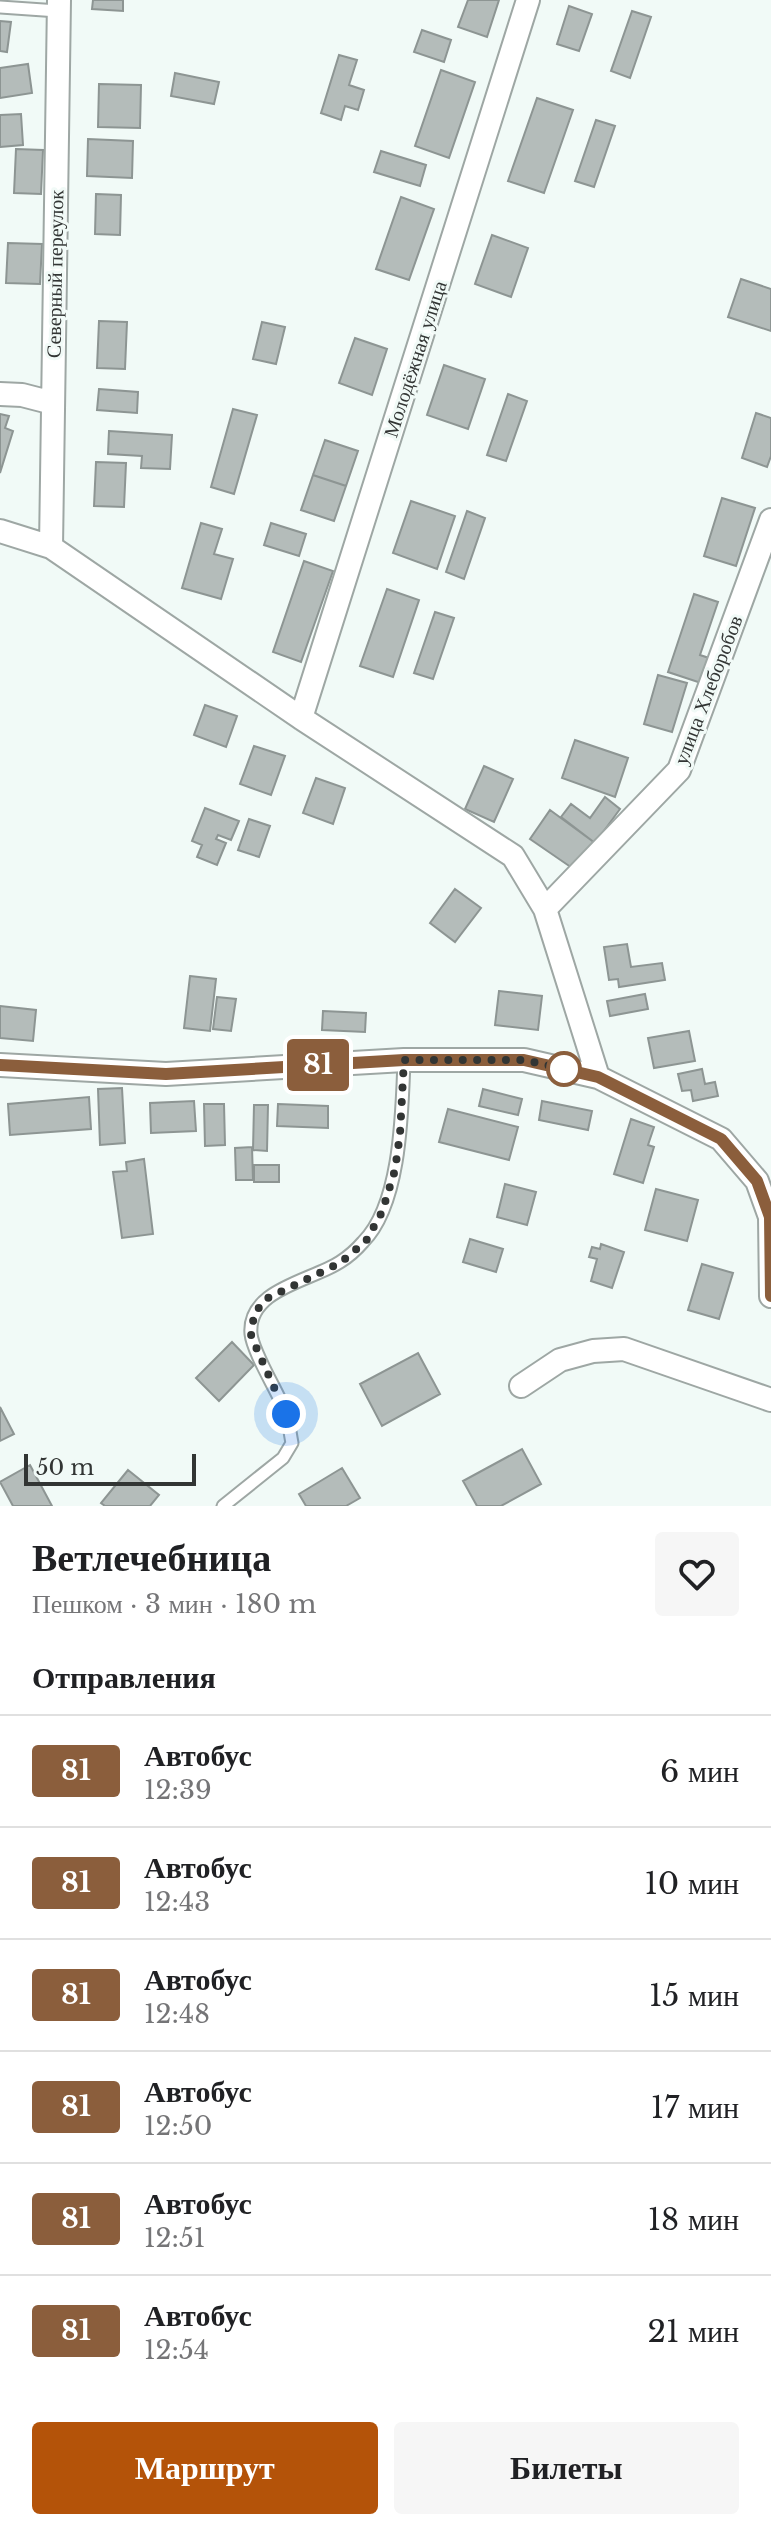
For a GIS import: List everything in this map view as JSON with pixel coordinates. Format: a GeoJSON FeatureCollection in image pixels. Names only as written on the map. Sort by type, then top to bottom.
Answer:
{"type":"FeatureCollection","features":[{"type":"Feature","properties":{"kind":"street","name":"Молодёжная улица"},"geometry":{"type":"LineString","coordinates":[[301,718],[528,0]]}},
{"type":"Feature","properties":{"kind":"street","name":"Северный переулок"},"geometry":{"type":"LineString","coordinates":[[51,547],[59,5]]}},
{"type":"Feature","properties":{"kind":"street"},"geometry":{"type":"LineString","coordinates":[[0,394],[22,395],[53,403]]}},
{"type":"Feature","properties":{"kind":"street","name":"улица Хлеборобов"},"geometry":{"type":"LineString","coordinates":[[545,909],[679,770],[771,520]]}},
{"type":"Feature","properties":{"kind":"street"},"geometry":{"type":"LineString","coordinates":[[0,531],[51,547],[301,718],[513,856],[545,909],[598,1077]]}},
{"type":"Feature","properties":{"kind":"street"},"geometry":{"type":"LineString","coordinates":[[0,1065],[166,1074],[404,1060],[524,1060],[598,1077],[721,1139],[757,1181],[770,1217],[771,1296]]}},
{"type":"Feature","properties":{"kind":"street"},"geometry":{"type":"LineString","coordinates":[[521,1386],[560,1360],[593,1351],[624,1349],[771,1400]]}},
{"type":"Feature","properties":{"kind":"lane"},"geometry":{"type":"LineString","coordinates":[[0,7],[59,5]]}},
{"type":"Feature","properties":{"kind":"lane"},"geometry":{"type":"LineString","coordinates":[[223,1506],[283,1458],[292,1443],[286,1414],[251,1336],[254,1315],[264,1300],[340,1263],[366,1241],[382,1212],[395,1170],[404,1060]]}},
{"type":"Feature","properties":{"kind":"building"},"geometry":{"type":"Polygon","coordinates":[[[93,0],[123,0],[123,11],[92,9],[93,0]]]}},
{"type":"Feature","properties":{"kind":"building"},"geometry":{"type":"Polygon","coordinates":[[[468,0],[499,0],[487,37],[458,27],[468,0]]]}},
{"type":"Feature","properties":{"kind":"building"},"geometry":{"type":"Polygon","coordinates":[[[569,6],[592,14],[579,51],[557,44],[569,6]]]}},
{"type":"Feature","properties":{"kind":"building"},"geometry":{"type":"Polygon","coordinates":[[[632,11],[651,17],[630,78],[611,71],[632,11]]]}},
{"type":"Feature","properties":{"kind":"building"},"geometry":{"type":"Polygon","coordinates":[[[0,21],[11,22],[7,52],[0,51],[0,21]]]}},
{"type":"Feature","properties":{"kind":"building"},"geometry":{"type":"Polygon","coordinates":[[[422,30],[451,40],[444,62],[414,52],[422,30]]]}},
{"type":"Feature","properties":{"kind":"building"},"geometry":{"type":"Polygon","coordinates":[[[339,55],[357,60],[349,85],[364,90],[358,110],[345,106],[341,120],[321,113],[339,55]]]}},
{"type":"Feature","properties":{"kind":"building"},"geometry":{"type":"Polygon","coordinates":[[[28,64],[32,93],[0,98],[0,68],[28,64]]]}},
{"type":"Feature","properties":{"kind":"building"},"geometry":{"type":"Polygon","coordinates":[[[441,70],[475,82],[449,158],[415,146],[441,70]]]}},
{"type":"Feature","properties":{"kind":"building"},"geometry":{"type":"Polygon","coordinates":[[[175,73],[219,82],[214,104],[171,96],[175,73]]]}},
{"type":"Feature","properties":{"kind":"building"},"geometry":{"type":"Polygon","coordinates":[[[99,84],[141,85],[140,128],[98,127],[99,84]]]}},
{"type":"Feature","properties":{"kind":"building"},"geometry":{"type":"Polygon","coordinates":[[[537,98],[573,110],[544,193],[508,181],[537,98]]]}},
{"type":"Feature","properties":{"kind":"building"},"geometry":{"type":"Polygon","coordinates":[[[21,114],[23,145],[0,147],[0,115],[21,114]]]}},
{"type":"Feature","properties":{"kind":"building"},"geometry":{"type":"Polygon","coordinates":[[[596,120],[615,126],[594,187],[575,181],[596,120]]]}},
{"type":"Feature","properties":{"kind":"building"},"geometry":{"type":"Polygon","coordinates":[[[88,139],[133,141],[132,178],[87,176],[88,139]]]}},
{"type":"Feature","properties":{"kind":"building"},"geometry":{"type":"Polygon","coordinates":[[[16,149],[43,150],[41,194],[14,193],[16,149]]]}},
{"type":"Feature","properties":{"kind":"building"},"geometry":{"type":"Polygon","coordinates":[[[381,151],[426,165],[420,186],[374,172],[381,151]]]}},
{"type":"Feature","properties":{"kind":"building"},"geometry":{"type":"Polygon","coordinates":[[[96,194],[121,195],[120,235],[95,234],[96,194]]]}},
{"type":"Feature","properties":{"kind":"building"},"geometry":{"type":"Polygon","coordinates":[[[401,197],[434,209],[409,280],[376,269],[401,197]]]}},
{"type":"Feature","properties":{"kind":"building"},"geometry":{"type":"Polygon","coordinates":[[[492,235],[528,248],[511,297],[475,284],[492,235]]]}},
{"type":"Feature","properties":{"kind":"building"},"geometry":{"type":"Polygon","coordinates":[[[8,243],[42,244],[40,284],[6,283],[8,243]]]}},
{"type":"Feature","properties":{"kind":"building"},"geometry":{"type":"Polygon","coordinates":[[[741,279],[771,289],[771,331],[728,317],[741,279]]]}},
{"type":"Feature","properties":{"kind":"building"},"geometry":{"type":"Polygon","coordinates":[[[99,321],[127,322],[125,369],[97,368],[99,321]]]}},
{"type":"Feature","properties":{"kind":"building"},"geometry":{"type":"Polygon","coordinates":[[[262,322],[285,327],[276,364],[253,359],[262,322]]]}},
{"type":"Feature","properties":{"kind":"building"},"geometry":{"type":"Polygon","coordinates":[[[355,338],[387,349],[372,395],[339,383],[355,338]]]}},
{"type":"Feature","properties":{"kind":"building"},"geometry":{"type":"Polygon","coordinates":[[[444,365],[485,379],[468,429],[427,415],[444,365]]]}},
{"type":"Feature","properties":{"kind":"building"},"geometry":{"type":"Polygon","coordinates":[[[99,389],[138,392],[137,413],[97,410],[99,389]]]}},
{"type":"Feature","properties":{"kind":"building"},"geometry":{"type":"Polygon","coordinates":[[[508,394],[527,401],[506,461],[487,455],[508,394]]]}},
{"type":"Feature","properties":{"kind":"building"},"geometry":{"type":"Polygon","coordinates":[[[233,409],[257,415],[234,494],[211,487],[233,409]]]}},
{"type":"Feature","properties":{"kind":"building"},"geometry":{"type":"Polygon","coordinates":[[[756,413],[771,418],[771,456],[767,467],[742,458],[756,413]]]}},
{"type":"Feature","properties":{"kind":"building"},"geometry":{"type":"Polygon","coordinates":[[[0,414],[9,416],[5,428],[13,431],[0,473],[0,414]]]}},
{"type":"Feature","properties":{"kind":"building"},"geometry":{"type":"Polygon","coordinates":[[[109,431],[172,435],[170,469],[141,468],[142,456],[108,454],[109,431]]]}},
{"type":"Feature","properties":{"kind":"building"},"geometry":{"type":"Polygon","coordinates":[[[325,440],[358,451],[346,486],[313,475],[325,440]]]}},
{"type":"Feature","properties":{"kind":"building"},"geometry":{"type":"Polygon","coordinates":[[[96,462],[126,463],[124,507],[94,506],[96,462]]]}},
{"type":"Feature","properties":{"kind":"building"},"geometry":{"type":"Polygon","coordinates":[[[313,475],[346,486],[334,521],[301,510],[313,475]]]}},
{"type":"Feature","properties":{"kind":"building"},"geometry":{"type":"Polygon","coordinates":[[[722,498],[755,508],[736,566],[704,556],[722,498]]]}},
{"type":"Feature","properties":{"kind":"building"},"geometry":{"type":"Polygon","coordinates":[[[411,501],[455,516],[437,569],[393,553],[411,501]]]}},
{"type":"Feature","properties":{"kind":"building"},"geometry":{"type":"Polygon","coordinates":[[[467,511],[485,518],[464,579],[446,572],[467,511]]]}},
{"type":"Feature","properties":{"kind":"building"},"geometry":{"type":"Polygon","coordinates":[[[201,523],[222,529],[214,554],[233,559],[221,599],[182,588],[201,523]]]}},
{"type":"Feature","properties":{"kind":"building"},"geometry":{"type":"Polygon","coordinates":[[[271,523],[306,534],[299,556],[264,545],[271,523]]]}},
{"type":"Feature","properties":{"kind":"building"},"geometry":{"type":"Polygon","coordinates":[[[304,561],[333,571],[301,662],[273,652],[304,561]]]}},
{"type":"Feature","properties":{"kind":"building"},"geometry":{"type":"Polygon","coordinates":[[[387,589],[419,600],[393,677],[360,666],[387,589]]]}},
{"type":"Feature","properties":{"kind":"building"},"geometry":{"type":"Polygon","coordinates":[[[694,594],[718,602],[700,655],[709,658],[701,683],[668,672],[694,594]]]}},
{"type":"Feature","properties":{"kind":"building"},"geometry":{"type":"Polygon","coordinates":[[[435,612],[454,618],[433,679],[414,673],[435,612]]]}},
{"type":"Feature","properties":{"kind":"building"},"geometry":{"type":"Polygon","coordinates":[[[658,675],[687,683],[672,732],[644,724],[658,675]]]}},
{"type":"Feature","properties":{"kind":"building"},"geometry":{"type":"Polygon","coordinates":[[[205,705],[237,716],[226,747],[194,735],[205,705]]]}},
{"type":"Feature","properties":{"kind":"building"},"geometry":{"type":"Polygon","coordinates":[[[575,740],[628,758],[615,797],[562,778],[575,740]]]}},
{"type":"Feature","properties":{"kind":"building"},"geometry":{"type":"Polygon","coordinates":[[[254,746],[285,756],[271,795],[240,784],[254,746]]]}},
{"type":"Feature","properties":{"kind":"building"},"geometry":{"type":"Polygon","coordinates":[[[484,766],[513,779],[494,822],[465,809],[484,766]]]}},
{"type":"Feature","properties":{"kind":"building"},"geometry":{"type":"Polygon","coordinates":[[[316,778],[345,788],[333,824],[303,813],[316,778]]]}},
{"type":"Feature","properties":{"kind":"building"},"geometry":{"type":"Polygon","coordinates":[[[605,797],[620,809],[595,843],[561,817],[571,804],[590,818],[605,797]]]}},
{"type":"Feature","properties":{"kind":"building"},"geometry":{"type":"Polygon","coordinates":[[[205,808],[239,821],[231,840],[218,835],[216,839],[226,843],[217,865],[197,857],[202,845],[192,841],[205,808]]]}},
{"type":"Feature","properties":{"kind":"building"},"geometry":{"type":"Polygon","coordinates":[[[550,810],[595,843],[575,870],[530,839],[550,810]]]}},
{"type":"Feature","properties":{"kind":"building"},"geometry":{"type":"Polygon","coordinates":[[[249,819],[270,826],[259,857],[238,850],[249,819]]]}},
{"type":"Feature","properties":{"kind":"building"},"geometry":{"type":"Polygon","coordinates":[[[455,889],[481,908],[455,942],[430,923],[455,889]]]}},
{"type":"Feature","properties":{"kind":"building"},"geometry":{"type":"Polygon","coordinates":[[[627,944],[631,967],[662,963],[665,980],[619,987],[618,979],[609,980],[604,947],[627,944]]]}},
{"type":"Feature","properties":{"kind":"building"},"geometry":{"type":"Polygon","coordinates":[[[190,976],[216,979],[210,1031],[184,1028],[190,976]]]}},
{"type":"Feature","properties":{"kind":"building"},"geometry":{"type":"Polygon","coordinates":[[[499,991],[542,996],[538,1030],[495,1025],[499,991]]]}},
{"type":"Feature","properties":{"kind":"building"},"geometry":{"type":"Polygon","coordinates":[[[645,994],[648,1009],[610,1016],[607,1001],[645,994]]]}},
{"type":"Feature","properties":{"kind":"building"},"geometry":{"type":"Polygon","coordinates":[[[217,997],[236,999],[231,1031],[213,1029],[217,997]]]}},
{"type":"Feature","properties":{"kind":"building"},"geometry":{"type":"Polygon","coordinates":[[[0,1006],[36,1010],[33,1041],[0,1038],[0,1006]]]}},
{"type":"Feature","properties":{"kind":"building"},"geometry":{"type":"Polygon","coordinates":[[[323,1011],[366,1013],[365,1032],[322,1030],[323,1011]]]}},
{"type":"Feature","properties":{"kind":"building"},"geometry":{"type":"Polygon","coordinates":[[[689,1031],[695,1061],[654,1068],[648,1038],[689,1031]]]}},
{"type":"Feature","properties":{"kind":"building"},"geometry":{"type":"Polygon","coordinates":[[[702,1069],[705,1084],[715,1082],[718,1096],[693,1101],[691,1090],[682,1091],[678,1074],[702,1069]]]}},
{"type":"Feature","properties":{"kind":"building"},"geometry":{"type":"Polygon","coordinates":[[[122,1088],[125,1143],[100,1145],[98,1089],[122,1088]]]}},
{"type":"Feature","properties":{"kind":"building"},"geometry":{"type":"Polygon","coordinates":[[[483,1089],[522,1099],[518,1115],[479,1106],[483,1089]]]}},
{"type":"Feature","properties":{"kind":"building"},"geometry":{"type":"Polygon","coordinates":[[[89,1097],[91,1129],[10,1135],[8,1104],[89,1097]]]}},
{"type":"Feature","properties":{"kind":"building"},"geometry":{"type":"Polygon","coordinates":[[[194,1101],[196,1131],[151,1133],[150,1103],[194,1101]]]}},
{"type":"Feature","properties":{"kind":"building"},"geometry":{"type":"Polygon","coordinates":[[[542,1101],[592,1111],[588,1130],[539,1120],[542,1101]]]}},
{"type":"Feature","properties":{"kind":"building"},"geometry":{"type":"Polygon","coordinates":[[[204,1104],[224,1104],[225,1145],[205,1146],[204,1104]]]}},
{"type":"Feature","properties":{"kind":"building"},"geometry":{"type":"Polygon","coordinates":[[[278,1104],[328,1106],[328,1128],[277,1126],[278,1104]]]}},
{"type":"Feature","properties":{"kind":"building"},"geometry":{"type":"Polygon","coordinates":[[[254,1105],[268,1105],[267,1151],[253,1150],[254,1105]]]}},
{"type":"Feature","properties":{"kind":"building"},"geometry":{"type":"Polygon","coordinates":[[[448,1109],[518,1127],[509,1160],[439,1142],[448,1109]]]}},
{"type":"Feature","properties":{"kind":"building"},"geometry":{"type":"Polygon","coordinates":[[[631,1119],[654,1127],[648,1145],[654,1147],[643,1183],[614,1174],[631,1119]]]}},
{"type":"Feature","properties":{"kind":"building"},"geometry":{"type":"Polygon","coordinates":[[[252,1147],[253,1180],[236,1180],[235,1148],[252,1147]]]}},
{"type":"Feature","properties":{"kind":"building"},"geometry":{"type":"Polygon","coordinates":[[[144,1159],[153,1234],[122,1238],[113,1172],[127,1171],[126,1162],[144,1159]]]}},
{"type":"Feature","properties":{"kind":"building"},"geometry":{"type":"Polygon","coordinates":[[[254,1165],[279,1165],[279,1182],[254,1182],[254,1165]]]}},
{"type":"Feature","properties":{"kind":"building"},"geometry":{"type":"Polygon","coordinates":[[[505,1184],[536,1192],[527,1225],[497,1217],[505,1184]]]}},
{"type":"Feature","properties":{"kind":"building"},"geometry":{"type":"Polygon","coordinates":[[[656,1189],[698,1200],[687,1241],[645,1230],[656,1189]]]}},
{"type":"Feature","properties":{"kind":"building"},"geometry":{"type":"Polygon","coordinates":[[[470,1239],[503,1249],[496,1272],[463,1262],[470,1239]]]}},
{"type":"Feature","properties":{"kind":"building"},"geometry":{"type":"Polygon","coordinates":[[[601,1244],[624,1252],[612,1288],[591,1281],[597,1259],[589,1257],[592,1247],[600,1249],[601,1244]]]}},
{"type":"Feature","properties":{"kind":"building"},"geometry":{"type":"Polygon","coordinates":[[[702,1264],[733,1273],[719,1319],[688,1310],[702,1264]]]}},
{"type":"Feature","properties":{"kind":"building"},"geometry":{"type":"Polygon","coordinates":[[[232,1342],[254,1365],[219,1401],[196,1378],[232,1342]]]}},
{"type":"Feature","properties":{"kind":"building"},"geometry":{"type":"Polygon","coordinates":[[[418,1353],[440,1394],[382,1426],[360,1384],[418,1353]]]}},
{"type":"Feature","properties":{"kind":"building"},"geometry":{"type":"Polygon","coordinates":[[[0,1407],[14,1434],[0,1441],[0,1407]]]}},
{"type":"Feature","properties":{"kind":"building"},"geometry":{"type":"Polygon","coordinates":[[[522,1449],[541,1484],[501,1506],[477,1506],[463,1481],[522,1449]]]}},
{"type":"Feature","properties":{"kind":"building"},"geometry":{"type":"Polygon","coordinates":[[[30,1465],[52,1506],[13,1506],[0,1482],[30,1465]]]}},
{"type":"Feature","properties":{"kind":"building"},"geometry":{"type":"Polygon","coordinates":[[[342,1468],[360,1498],[346,1506],[306,1506],[299,1494],[342,1468]]]}},
{"type":"Feature","properties":{"kind":"building"},"geometry":{"type":"Polygon","coordinates":[[[128,1470],[159,1495],[150,1506],[105,1506],[101,1503],[128,1470]]]}},
{"type":"Feature","properties":{"kind":"bus line","name":"81"},"geometry":{"type":"LineString","coordinates":[[0,1065],[166,1074],[404,1060],[524,1060],[598,1077],[721,1139],[757,1181],[770,1217],[771,1296]]}},
{"type":"Feature","properties":{"kind":"route"},"geometry":{"type":"LineString","coordinates":[[286,1414],[251,1336],[254,1315],[264,1300],[340,1263],[366,1241],[382,1212],[395,1170],[404,1060],[524,1060],[573,1071],[564,1069]]}}]}
